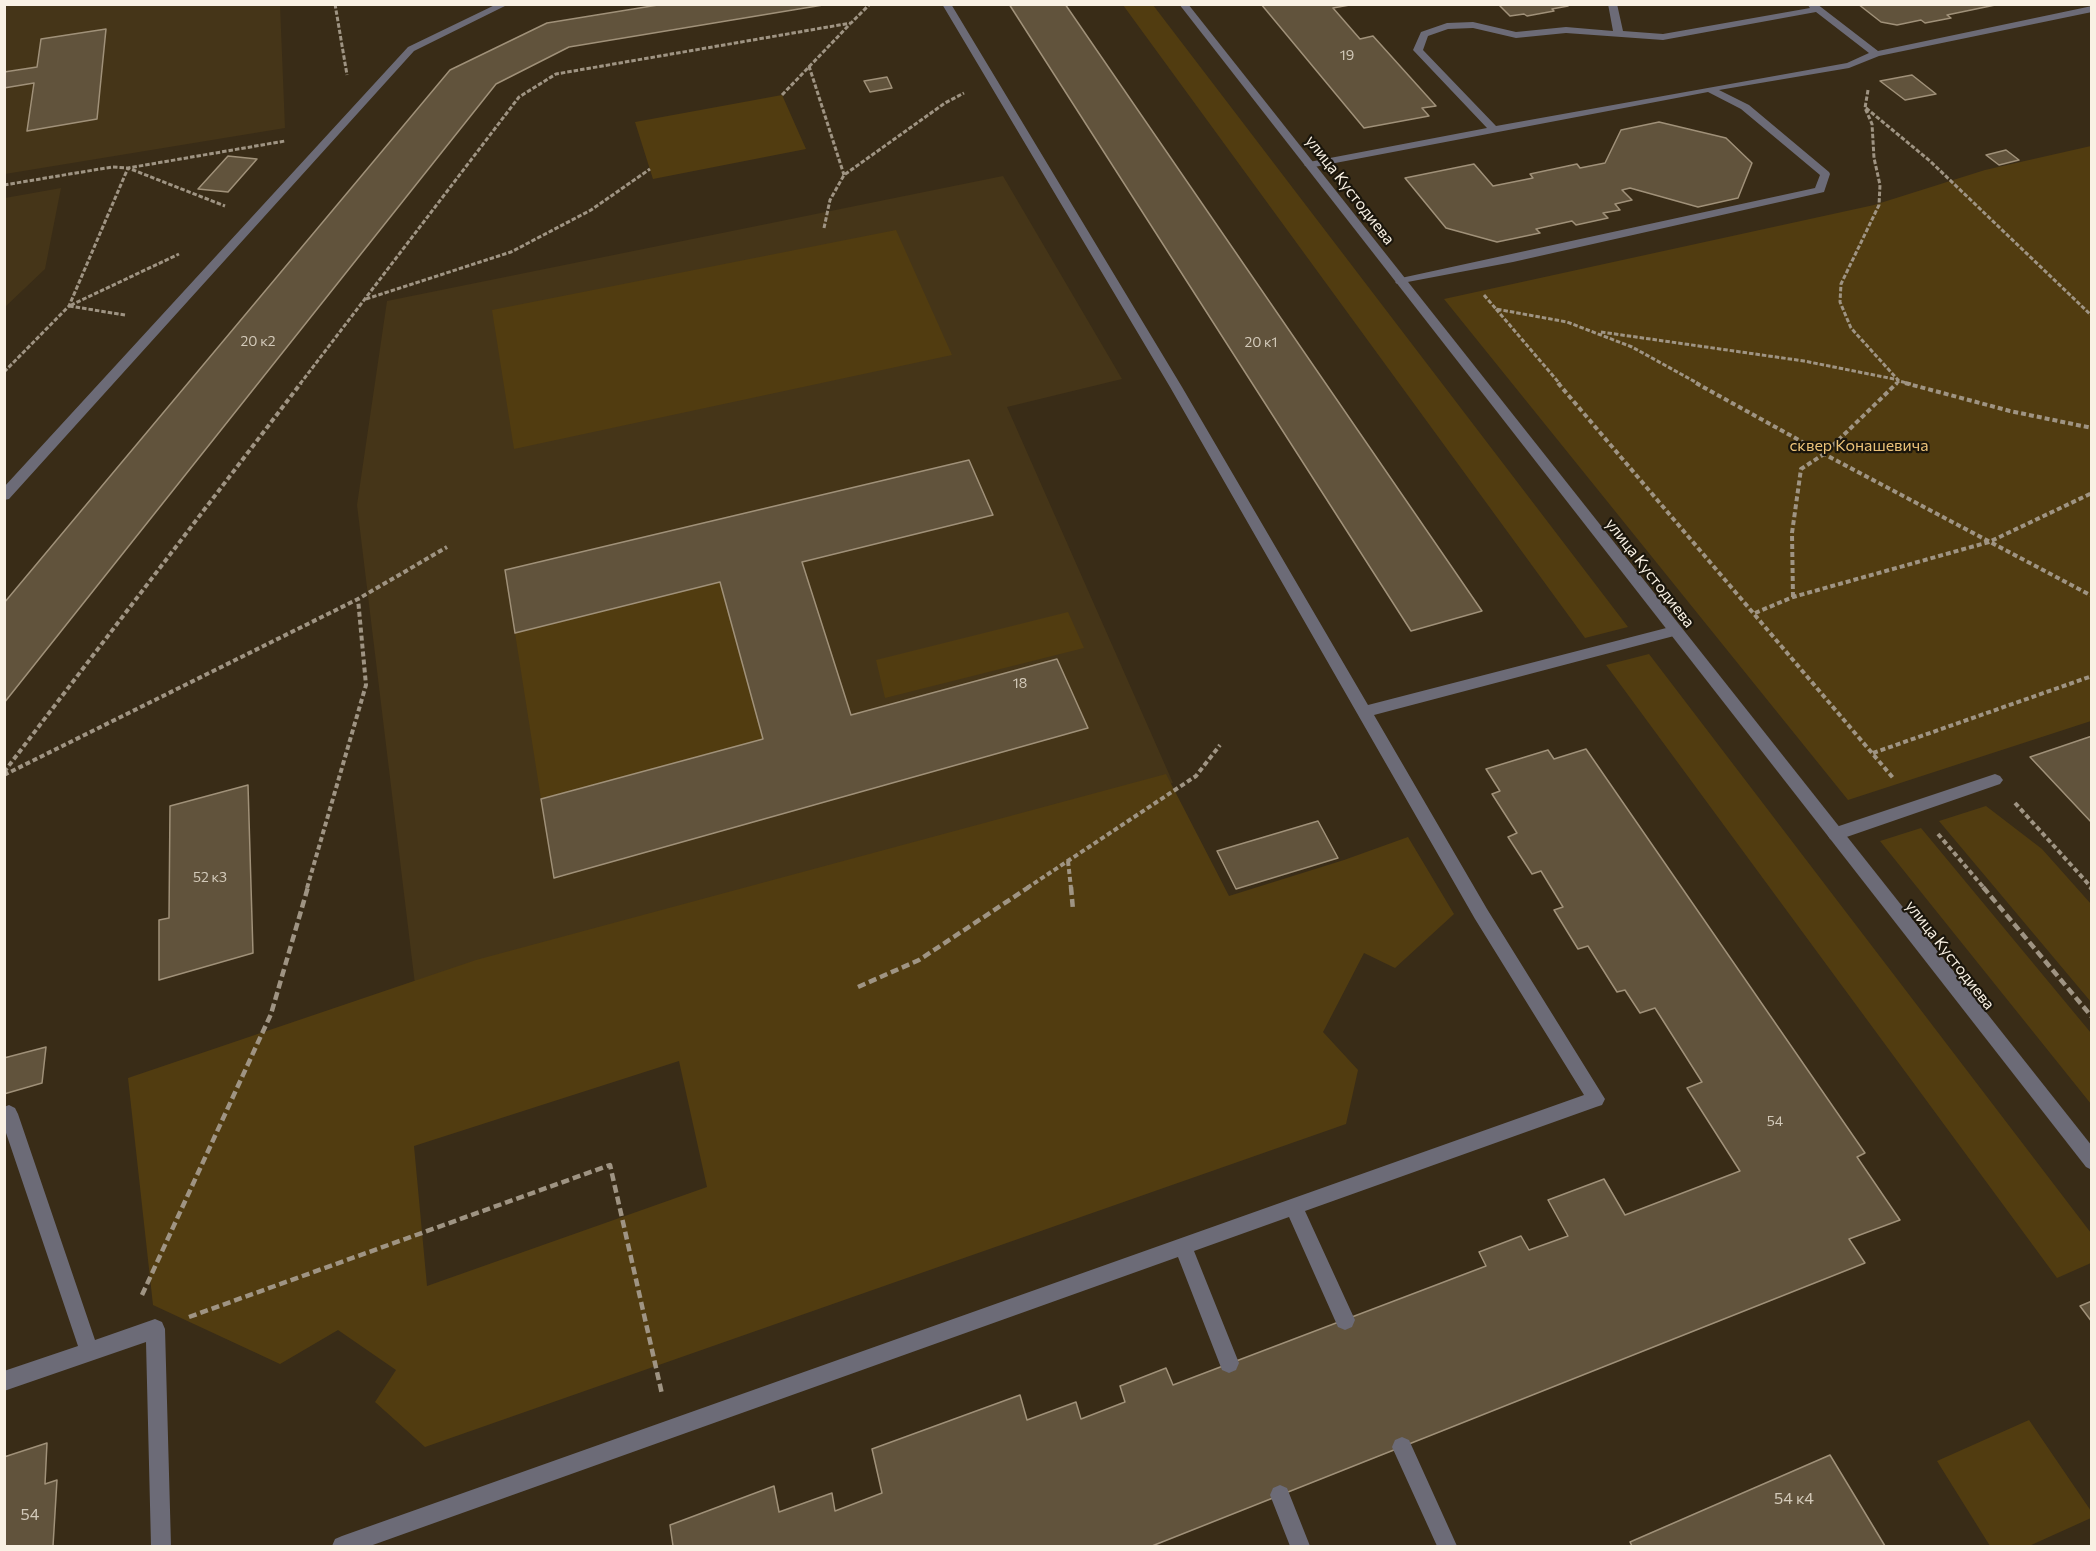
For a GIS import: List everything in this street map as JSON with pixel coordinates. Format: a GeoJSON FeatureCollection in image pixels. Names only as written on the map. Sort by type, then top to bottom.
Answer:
{"type":"FeatureCollection","features":[{"type":"Feature","properties":{"kind":"street"},"geometry":{"type":"LineString","coordinates":[[4,496],[411,49],[505,4]]}},
{"type":"Feature","properties":{"kind":"street"},"geometry":{"type":"LineString","coordinates":[[342,1546],[1596,1099],[1481,915],[1176,387],[946,4]]}},
{"type":"Feature","properties":{"kind":"street","name":"улица Кустодиева"},"geometry":{"type":"LineString","coordinates":[[1183,4],[2091,1161]]}},
{"type":"Feature","properties":{"kind":"street"},"geometry":{"type":"LineString","coordinates":[[1612,4],[1618,32]]}},
{"type":"Feature","properties":{"kind":"street"},"geometry":{"type":"LineString","coordinates":[[1495,131],[1418,50],[1424,34],[1447,26],[1473,25],[1516,35],[1566,30],[1663,37],[1814,7],[1876,54]]}},
{"type":"Feature","properties":{"kind":"street"},"geometry":{"type":"LineString","coordinates":[[1309,165],[1709,89],[1849,65],[1876,54],[2091,9]]}},
{"type":"Feature","properties":{"kind":"street"},"geometry":{"type":"LineString","coordinates":[[1401,282],[1820,190],[1824,174],[1745,106],[1709,89]]}},
{"type":"Feature","properties":{"kind":"street"},"geometry":{"type":"LineString","coordinates":[[1363,712],[1674,631]]}},
{"type":"Feature","properties":{"kind":"street"},"geometry":{"type":"LineString","coordinates":[[1835,834],[1995,780]]}},
{"type":"Feature","properties":{"kind":"street"},"geometry":{"type":"LineString","coordinates":[[4,1116],[9,1114],[90,1352]]}},
{"type":"Feature","properties":{"kind":"street"},"geometry":{"type":"LineString","coordinates":[[1294,1206],[1345,1320]]}},
{"type":"Feature","properties":{"kind":"street"},"geometry":{"type":"LineString","coordinates":[[1183,1247],[1229,1363]]}},
{"type":"Feature","properties":{"kind":"street"},"geometry":{"type":"LineString","coordinates":[[4,1381],[155,1329],[161,1546]]}},
{"type":"Feature","properties":{"kind":"street"},"geometry":{"type":"LineString","coordinates":[[1402,1447],[1447,1546]]}},
{"type":"Feature","properties":{"kind":"street"},"geometry":{"type":"LineString","coordinates":[[1280,1495],[1300,1546]]}},
{"type":"Feature","properties":{"kind":"path"},"geometry":{"type":"LineString","coordinates":[[335,4],[350,96],[365,98]]}},
{"type":"Feature","properties":{"kind":"path"},"geometry":{"type":"LineString","coordinates":[[782,95],[870,4]]}},
{"type":"Feature","properties":{"kind":"path"},"geometry":{"type":"LineString","coordinates":[[4,773],[519,97],[556,74],[850,23]]}},
{"type":"Feature","properties":{"kind":"path"},"geometry":{"type":"LineString","coordinates":[[809,66],[844,175]]}},
{"type":"Feature","properties":{"kind":"path"},"geometry":{"type":"LineString","coordinates":[[824,228],[832,191],[844,175],[945,103],[991,79]]}},
{"type":"Feature","properties":{"kind":"path"},"geometry":{"type":"LineString","coordinates":[[1870,82],[1865,108],[1872,124],[1875,141],[1874,158],[1880,185],[1879,205],[1841,284],[1840,302],[1851,328],[1899,381]]}},
{"type":"Feature","properties":{"kind":"path"},"geometry":{"type":"LineString","coordinates":[[1865,108],[1930,161],[2091,316]]}},
{"type":"Feature","properties":{"kind":"path"},"geometry":{"type":"LineString","coordinates":[[4,185],[112,167],[128,168],[334,133]]}},
{"type":"Feature","properties":{"kind":"path"},"geometry":{"type":"LineString","coordinates":[[128,168],[256,218]]}},
{"type":"Feature","properties":{"kind":"path"},"geometry":{"type":"LineString","coordinates":[[69,306],[128,168]]}},
{"type":"Feature","properties":{"kind":"path"},"geometry":{"type":"LineString","coordinates":[[366,299],[511,252],[591,210],[650,169]]}},
{"type":"Feature","properties":{"kind":"path"},"geometry":{"type":"LineString","coordinates":[[4,372],[69,306],[183,252]]}},
{"type":"Feature","properties":{"kind":"path"},"geometry":{"type":"LineString","coordinates":[[1462,270],[1874,753],[1915,807],[2091,1017]]}},
{"type":"Feature","properties":{"kind":"path"},"geometry":{"type":"LineString","coordinates":[[69,306],[163,320]]}},
{"type":"Feature","properties":{"kind":"path"},"geometry":{"type":"LineString","coordinates":[[1496,309],[1567,322],[1632,347],[1824,454],[2091,596]]}},
{"type":"Feature","properties":{"kind":"path"},"geometry":{"type":"LineString","coordinates":[[1595,331],[1804,361],[1899,381],[2010,411],[2091,428]]}},
{"type":"Feature","properties":{"kind":"path"},"geometry":{"type":"LineString","coordinates":[[1793,597],[1790,545],[1800,470],[1824,454],[1899,381]]}},
{"type":"Feature","properties":{"kind":"path"},"geometry":{"type":"LineString","coordinates":[[1755,613],[1793,597],[1989,542],[2091,493]]}},
{"type":"Feature","properties":{"kind":"path"},"geometry":{"type":"LineString","coordinates":[[4,773],[358,599],[447,547]]}},
{"type":"Feature","properties":{"kind":"path"},"geometry":{"type":"LineString","coordinates":[[121,1339],[271,1014],[366,685],[358,599]]}},
{"type":"Feature","properties":{"kind":"path"},"geometry":{"type":"LineString","coordinates":[[1874,753],[2091,676]]}},
{"type":"Feature","properties":{"kind":"path"},"geometry":{"type":"LineString","coordinates":[[858,987],[919,960],[1196,776],[1220,745]]}},
{"type":"Feature","properties":{"kind":"path"},"geometry":{"type":"LineString","coordinates":[[1995,780],[2091,889]]}},
{"type":"Feature","properties":{"kind":"path"},"geometry":{"type":"LineString","coordinates":[[1068,861],[1073,910]]}},
{"type":"Feature","properties":{"kind":"path"},"geometry":{"type":"LineString","coordinates":[[155,1329],[610,1165],[670,1430]]}},
{"type":"Feature","properties":{"kind":"shaded area"},"geometry":{"type":"Polygon","coordinates":[[[5,5],[280,5],[285,128],[5,174],[5,5]]]}},
{"type":"Feature","properties":{"kind":"shaded area"},"geometry":{"type":"Polygon","coordinates":[[[1003,176],[1122,379],[1007,407],[1173,783],[417,1001],[357,505],[387,301],[1003,176]]]}},
{"type":"Feature","properties":{"kind":"shaded area"},"geometry":{"type":"Polygon","coordinates":[[[61,188],[45,269],[5,307],[5,198],[61,188]]]}},
{"type":"Feature","properties":{"kind":"green space"},"geometry":{"type":"Polygon","coordinates":[[[1123,5],[1153,5],[1628,627],[1585,638],[1123,5]]]}},
{"type":"Feature","properties":{"kind":"green space"},"geometry":{"type":"Polygon","coordinates":[[[782,95],[806,149],[653,179],[635,122],[782,95]]]}},
{"type":"Feature","properties":{"kind":"green space","name":"сквер Конашевича"},"geometry":{"type":"Polygon","coordinates":[[[2091,146],[2091,721],[1848,800],[1444,299],[1874,205],[1985,170],[2091,146]]]}},
{"type":"Feature","properties":{"kind":"green space"},"geometry":{"type":"Polygon","coordinates":[[[896,230],[952,355],[514,449],[492,310],[896,230]]]}},
{"type":"Feature","properties":{"kind":"green space"},"geometry":{"type":"Polygon","coordinates":[[[720,582],[763,739],[541,799],[515,633],[720,582]]]}},
{"type":"Feature","properties":{"kind":"green space"},"geometry":{"type":"Polygon","coordinates":[[[1068,612],[1084,648],[885,698],[876,660],[1068,612]]]}},
{"type":"Feature","properties":{"kind":"green space"},"geometry":{"type":"Polygon","coordinates":[[[1649,654],[2091,1233],[2091,1263],[2057,1278],[1606,665],[1649,654]]]}},
{"type":"Feature","properties":{"kind":"green space"},"geometry":{"type":"Polygon","coordinates":[[[1166,774],[1229,896],[1344,860],[1408,837],[1454,914],[1395,968],[1364,953],[1323,1032],[1358,1070],[1346,1124],[425,1447],[375,1402],[396,1370],[338,1330],[280,1364],[153,1305],[128,1078],[476,960],[1166,774]],[[679,1061],[414,1146],[427,1286],[707,1187],[679,1061]]]}},
{"type":"Feature","properties":{"kind":"green space"},"geometry":{"type":"Polygon","coordinates":[[[1986,806],[2042,849],[2091,904],[2091,1002],[1939,821],[1986,806]]]}},
{"type":"Feature","properties":{"kind":"green space"},"geometry":{"type":"Polygon","coordinates":[[[1921,828],[2091,1033],[2091,1104],[1880,841],[1921,828]]]}},
{"type":"Feature","properties":{"kind":"green space"},"geometry":{"type":"Polygon","coordinates":[[[2029,1420],[2091,1511],[2091,1518],[2029,1546],[1990,1546],[1937,1461],[2029,1420]]]}},
{"type":"Feature","properties":{"kind":"building"},"geometry":{"type":"Polygon","coordinates":[[[664,4],[829,4],[569,47],[496,84],[4,703],[4,603],[450,70],[547,23],[664,4]]]}},
{"type":"Feature","properties":{"kind":"building"},"geometry":{"type":"Polygon","coordinates":[[[1009,4],[1065,4],[1482,611],[1411,631],[1009,4]]]}},
{"type":"Feature","properties":{"kind":"building"},"geometry":{"type":"Polygon","coordinates":[[[1261,4],[1355,4],[1333,8],[1360,39],[1373,36],[1436,106],[1422,108],[1429,116],[1364,128],[1261,4]]]}},
{"type":"Feature","properties":{"kind":"building"},"geometry":{"type":"Polygon","coordinates":[[[1498,4],[1567,4],[1568,6],[1527,16],[1524,14],[1510,16],[1498,4]]]}},
{"type":"Feature","properties":{"kind":"building"},"geometry":{"type":"Polygon","coordinates":[[[1858,4],[2000,4],[1947,15],[1951,18],[1925,23],[1921,20],[1897,25],[1881,22],[1858,4]]]}},
{"type":"Feature","properties":{"kind":"building"},"geometry":{"type":"Polygon","coordinates":[[[106,29],[97,119],[27,131],[34,83],[4,88],[4,72],[37,67],[41,39],[106,29]]]}},
{"type":"Feature","properties":{"kind":"building"},"geometry":{"type":"Polygon","coordinates":[[[1912,75],[1936,94],[1905,100],[1880,81],[1912,75]]]}},
{"type":"Feature","properties":{"kind":"building"},"geometry":{"type":"Polygon","coordinates":[[[887,77],[892,88],[870,92],[864,81],[887,77]]]}},
{"type":"Feature","properties":{"kind":"building"},"geometry":{"type":"Polygon","coordinates":[[[1659,122],[1726,138],[1752,163],[1738,198],[1698,207],[1630,188],[1622,190],[1632,200],[1615,204],[1620,210],[1603,213],[1608,218],[1576,225],[1572,221],[1536,229],[1540,233],[1497,242],[1446,228],[1405,178],[1474,164],[1493,186],[1533,178],[1530,174],[1577,164],[1580,168],[1605,163],[1621,130],[1659,122]]]}},
{"type":"Feature","properties":{"kind":"building"},"geometry":{"type":"Polygon","coordinates":[[[2006,150],[2019,160],[1999,165],[1986,155],[2006,150]]]}},
{"type":"Feature","properties":{"kind":"building"},"geometry":{"type":"Polygon","coordinates":[[[228,156],[257,159],[228,192],[198,189],[228,156]]]}},
{"type":"Feature","properties":{"kind":"building"},"geometry":{"type":"Polygon","coordinates":[[[969,460],[993,515],[802,562],[851,715],[1057,659],[1088,728],[554,878],[541,799],[763,739],[720,582],[515,633],[505,570],[969,460]]]}},
{"type":"Feature","properties":{"kind":"building"},"geometry":{"type":"Polygon","coordinates":[[[2092,736],[2092,823],[2030,757],[2092,736]]]}},
{"type":"Feature","properties":{"kind":"building"},"geometry":{"type":"Polygon","coordinates":[[[1586,749],[1865,1153],[1857,1157],[1900,1220],[1849,1239],[1865,1263],[1152,1546],[673,1546],[670,1525],[774,1486],[779,1512],[832,1493],[835,1511],[882,1493],[872,1449],[1020,1395],[1027,1420],[1076,1402],[1081,1419],[1125,1402],[1120,1386],[1166,1368],[1173,1385],[1486,1266],[1479,1252],[1521,1236],[1529,1250],[1568,1236],[1548,1200],[1604,1179],[1625,1215],[1740,1171],[1687,1088],[1702,1082],[1655,1008],[1640,1013],[1625,990],[1617,992],[1588,946],[1578,949],[1554,910],[1563,907],[1541,871],[1532,874],[1508,837],[1517,833],[1492,794],[1500,791],[1486,769],[1548,750],[1554,759],[1586,749]]]}},
{"type":"Feature","properties":{"kind":"building"},"geometry":{"type":"Polygon","coordinates":[[[248,785],[253,953],[159,980],[159,920],[169,918],[170,806],[248,785]]]}},
{"type":"Feature","properties":{"kind":"building"},"geometry":{"type":"Polygon","coordinates":[[[1318,821],[1338,858],[1236,889],[1217,851],[1318,821]]]}},
{"type":"Feature","properties":{"kind":"building"},"geometry":{"type":"Polygon","coordinates":[[[46,1047],[42,1083],[4,1094],[4,1058],[46,1047]]]}},
{"type":"Feature","properties":{"kind":"building"},"geometry":{"type":"Polygon","coordinates":[[[2092,1301],[2092,1322],[2080,1306],[2092,1301]]]}},
{"type":"Feature","properties":{"kind":"building"},"geometry":{"type":"Polygon","coordinates":[[[47,1443],[45,1484],[57,1480],[53,1546],[4,1546],[4,1457],[47,1443]]]}},
{"type":"Feature","properties":{"kind":"building"},"geometry":{"type":"Polygon","coordinates":[[[1830,1455],[1885,1546],[1632,1546],[1630,1542],[1830,1455]]]}}]}
